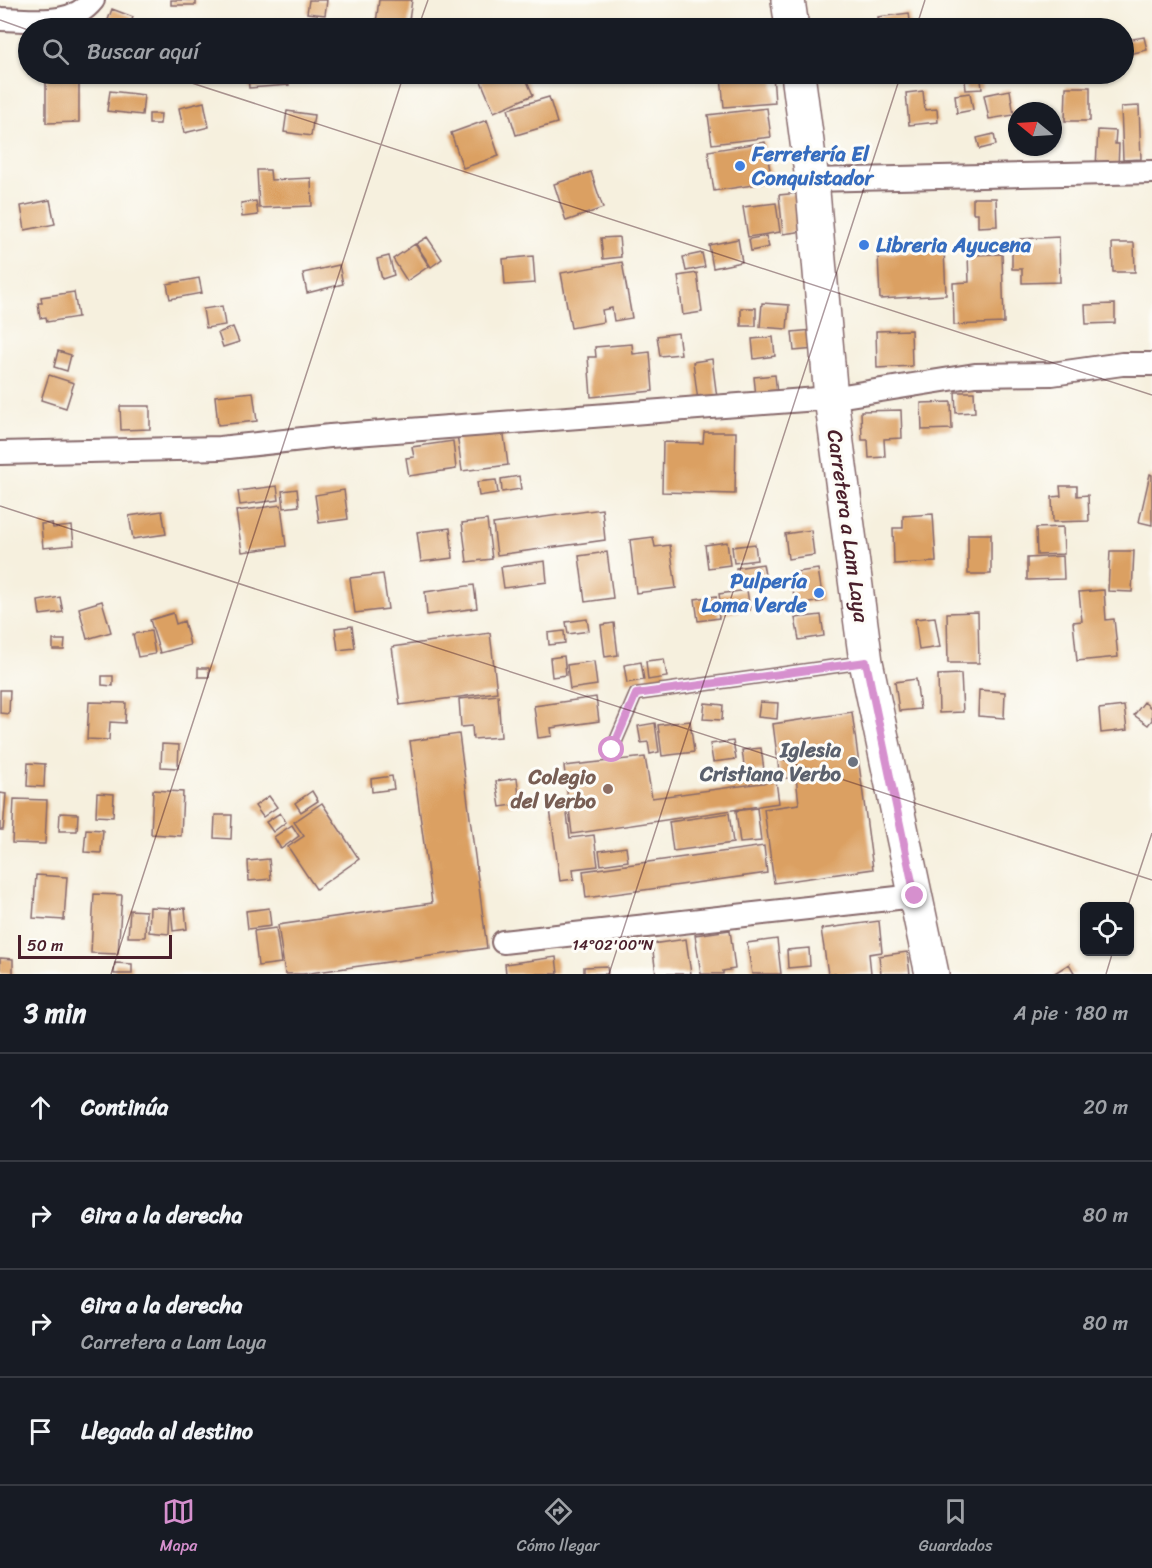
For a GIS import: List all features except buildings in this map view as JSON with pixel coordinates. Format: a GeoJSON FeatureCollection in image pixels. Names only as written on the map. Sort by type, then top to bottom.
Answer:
{"type":"FeatureCollection","features":[{"type":"Feature","properties":{"kind":"main road"},"geometry":{"type":"LineString","coordinates":[[788,0],[791,18]]}},
{"type":"Feature","properties":{"kind":"main road","name":"Carretera a Lam Laya"},"geometry":{"type":"LineString","coordinates":[[799,84],[812,180],[831,398],[866,662],[932,974]]}},
{"type":"Feature","properties":{"kind":"street"},"geometry":{"type":"LineString","coordinates":[[68,18],[81,12],[93,0]]}},
{"type":"Feature","properties":{"kind":"street"},"geometry":{"type":"LineString","coordinates":[[0,19],[18,19]]}},
{"type":"Feature","properties":{"kind":"street"},"geometry":{"type":"LineString","coordinates":[[812,180],[1152,172]]}},
{"type":"Feature","properties":{"kind":"street"},"geometry":{"type":"LineString","coordinates":[[0,453],[220,448],[354,434],[831,398],[975,375],[1052,374],[1122,364],[1152,364]]}},
{"type":"Feature","properties":{"kind":"street"},"geometry":{"type":"LineString","coordinates":[[503,942],[915,896]]}},
{"type":"Feature","properties":{"kind":"lane"},"geometry":{"type":"LineString","coordinates":[[612,750],[636,694],[866,662]]}},
{"type":"Feature","properties":{"kind":"place","name":"Ferretería El Conquistador"},"geometry":{"type":"Point","coordinates":[740,166]}},
{"type":"Feature","properties":{"kind":"place","name":"Libreria Ayucena"},"geometry":{"type":"Point","coordinates":[864,245]}},
{"type":"Feature","properties":{"kind":"place","name":"Pulpería Loma Verde"},"geometry":{"type":"Point","coordinates":[819,593]}},
{"type":"Feature","properties":{"kind":"place","name":"Iglesia Cristiana Verbo"},"geometry":{"type":"Point","coordinates":[853,762]}},
{"type":"Feature","properties":{"kind":"place","name":"Colegio del Verbo"},"geometry":{"type":"Point","coordinates":[608,789]}},
{"type":"Feature","properties":{"kind":"route"},"geometry":{"type":"LineString","coordinates":[[612,750],[636,694],[866,662],[915,896]]}}]}
